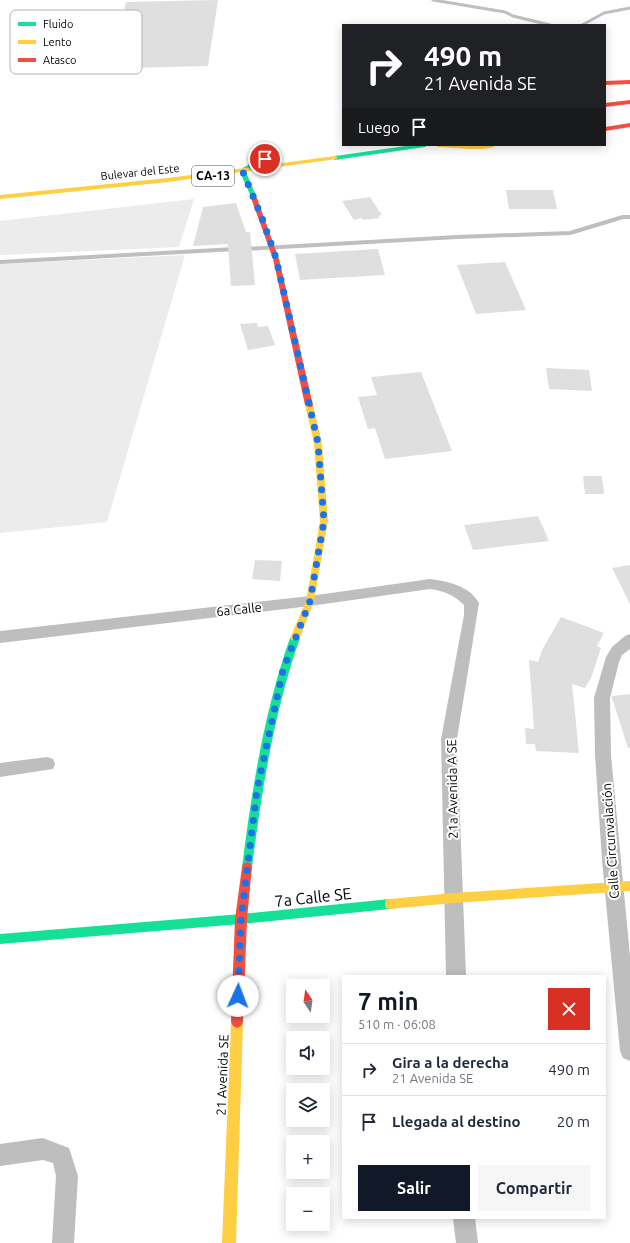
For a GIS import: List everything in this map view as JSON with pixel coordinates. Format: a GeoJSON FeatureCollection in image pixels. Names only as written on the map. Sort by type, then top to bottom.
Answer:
{"type":"FeatureCollection","features":[{"type":"Feature","properties":{"kind":"main road"},"geometry":{"type":"LineString","coordinates":[[606,83],[630,82]]}},
{"type":"Feature","properties":{"kind":"main road"},"geometry":{"type":"LineString","coordinates":[[606,102],[617,104]]}},
{"type":"Feature","properties":{"kind":"main road"},"geometry":{"type":"LineString","coordinates":[[606,105],[630,102]]}},
{"type":"Feature","properties":{"kind":"main road"},"geometry":{"type":"LineString","coordinates":[[612,114],[630,111]]}},
{"type":"Feature","properties":{"kind":"main road"},"geometry":{"type":"LineString","coordinates":[[606,129],[626,125],[630,121]]}},
{"type":"Feature","properties":{"kind":"main road","name":"Bulevar del Este"},"geometry":{"type":"LineString","coordinates":[[0,197],[90,189],[243,172],[418,146]]}},
{"type":"Feature","properties":{"kind":"main road"},"geometry":{"type":"LineString","coordinates":[[458,146],[486,146]]}},
{"type":"Feature","properties":{"kind":"main road","name":"CA-13"},"geometry":{"type":"LineString","coordinates":[[243,160],[277,155],[246,168],[243,172]]}},
{"type":"Feature","properties":{"kind":"main road","name":"21 Avenida SE"},"geometry":{"type":"LineString","coordinates":[[229,1243],[241,919],[257,790],[283,670],[310,601],[324,521],[318,443],[276,258],[262,218],[243,172]]}},
{"type":"Feature","properties":{"kind":"main road","name":"7a Calle SE"},"geometry":{"type":"LineString","coordinates":[[0,938],[241,919],[454,898],[622,887]]}},
{"type":"Feature","properties":{"kind":"street","name":"6a Calle"},"geometry":{"type":"LineString","coordinates":[[0,637],[310,601],[430,584],[447,586],[460,592],[472,604]]}},
{"type":"Feature","properties":{"kind":"street","name":"21a Avenida A SE"},"geometry":{"type":"LineString","coordinates":[[456,975],[449,739],[472,604]]}},
{"type":"Feature","properties":{"kind":"street","name":"Calle Circunvalación"},"geometry":{"type":"LineString","coordinates":[[630,640],[616,651],[611,661],[602,698],[603,755],[622,887],[630,1051]]}},
{"type":"Feature","properties":{"kind":"street"},"geometry":{"type":"LineString","coordinates":[[0,770],[47,764]]}},
{"type":"Feature","properties":{"kind":"street"},"geometry":{"type":"LineString","coordinates":[[0,1155],[42,1148],[61,1156],[67,1176],[63,1243]]}},
{"type":"Feature","properties":{"kind":"street"},"geometry":{"type":"LineString","coordinates":[[464,1219],[467,1243]]}},
{"type":"Feature","properties":{"kind":"shaded area"},"geometry":{"type":"Polygon","coordinates":[[[194,199],[179,247],[0,255],[0,221],[194,199]]]}},
{"type":"Feature","properties":{"kind":"shaded area"},"geometry":{"type":"Polygon","coordinates":[[[185,255],[107,522],[0,533],[0,264],[185,255]]]}},
{"type":"Feature","properties":{"kind":"building"},"geometry":{"type":"Polygon","coordinates":[[[218,0],[208,66],[142,68],[142,10],[124,10],[126,2],[218,0]]]}},
{"type":"Feature","properties":{"kind":"building"},"geometry":{"type":"Polygon","coordinates":[[[506,190],[553,190],[557,209],[509,209],[506,190]]]}},
{"type":"Feature","properties":{"kind":"building"},"geometry":{"type":"Polygon","coordinates":[[[370,197],[382,215],[378,216],[380,218],[363,220],[362,218],[354,220],[342,201],[370,197]]]}},
{"type":"Feature","properties":{"kind":"building"},"geometry":{"type":"Polygon","coordinates":[[[236,203],[246,232],[250,232],[255,285],[231,286],[228,244],[193,246],[203,207],[236,203]]]}},
{"type":"Feature","properties":{"kind":"building"},"geometry":{"type":"Polygon","coordinates":[[[378,249],[385,275],[300,280],[295,254],[378,249]]]}},
{"type":"Feature","properties":{"kind":"building"},"geometry":{"type":"Polygon","coordinates":[[[505,262],[526,310],[476,314],[457,265],[505,262]]]}},
{"type":"Feature","properties":{"kind":"building"},"geometry":{"type":"Polygon","coordinates":[[[257,323],[258,327],[268,326],[275,345],[248,350],[240,324],[257,323]]]}},
{"type":"Feature","properties":{"kind":"building"},"geometry":{"type":"Polygon","coordinates":[[[546,368],[589,370],[592,391],[549,389],[546,368]]]}},
{"type":"Feature","properties":{"kind":"building"},"geometry":{"type":"Polygon","coordinates":[[[421,372],[452,451],[385,459],[375,428],[368,429],[358,397],[377,395],[371,377],[421,372]]]}},
{"type":"Feature","properties":{"kind":"building"},"geometry":{"type":"Polygon","coordinates":[[[583,476],[602,476],[604,494],[585,494],[583,476]]]}},
{"type":"Feature","properties":{"kind":"building"},"geometry":{"type":"Polygon","coordinates":[[[538,516],[549,541],[473,550],[464,525],[538,516]]]}},
{"type":"Feature","properties":{"kind":"building"},"geometry":{"type":"Polygon","coordinates":[[[255,560],[282,561],[280,581],[252,579],[255,560]]]}},
{"type":"Feature","properties":{"kind":"building"},"geometry":{"type":"Polygon","coordinates":[[[630,565],[630,604],[612,568],[630,565]]]}},
{"type":"Feature","properties":{"kind":"building"},"geometry":{"type":"Polygon","coordinates":[[[561,617],[604,633],[597,646],[601,648],[591,678],[585,688],[572,684],[579,753],[536,751],[535,744],[526,744],[525,728],[534,729],[529,660],[538,662],[542,650],[561,617]]]}},
{"type":"Feature","properties":{"kind":"building"},"geometry":{"type":"Polygon","coordinates":[[[630,694],[630,748],[628,748],[612,696],[630,694]]]}},
{"type":"Feature","properties":{"kind":"waterway"},"geometry":{"type":"LineString","coordinates":[[433,0],[505,12],[513,16],[546,24]]}},
{"type":"Feature","properties":{"kind":"waterway"},"geometry":{"type":"LineString","coordinates":[[584,24],[604,13],[630,8]]}},
{"type":"Feature","properties":{"kind":"waterway"},"geometry":{"type":"LineString","coordinates":[[244,249],[457,237],[570,233],[623,217],[630,217]]}},
{"type":"Feature","properties":{"kind":"waterway"},"geometry":{"type":"LineString","coordinates":[[0,262],[235,249]]}},
{"type":"Feature","properties":{"kind":"traffic: fast"},"geometry":{"type":"LineString","coordinates":[[335,158],[418,146]]}},
{"type":"Feature","properties":{"kind":"traffic: fast"},"geometry":{"type":"LineString","coordinates":[[254,198],[243,172],[246,168],[273,156]]}},
{"type":"Feature","properties":{"kind":"traffic: fast"},"geometry":{"type":"LineString","coordinates":[[247,867],[259,780],[271,722],[278,693],[295,638]]}},
{"type":"Feature","properties":{"kind":"traffic: fast"},"geometry":{"type":"LineString","coordinates":[[0,939],[241,919],[390,904]]}},
{"type":"Feature","properties":{"kind":"traffic: slow"},"geometry":{"type":"LineString","coordinates":[[458,146],[486,146]]}},
{"type":"Feature","properties":{"kind":"traffic: slow"},"geometry":{"type":"LineString","coordinates":[[0,197],[168,180],[335,158]]}},
{"type":"Feature","properties":{"kind":"traffic: slow"},"geometry":{"type":"LineString","coordinates":[[295,638],[310,601],[324,521],[318,443],[309,405]]}},
{"type":"Feature","properties":{"kind":"traffic: slow"},"geometry":{"type":"LineString","coordinates":[[390,904],[630,886]]}},
{"type":"Feature","properties":{"kind":"traffic: slow"},"geometry":{"type":"LineString","coordinates":[[229,1243],[237,1022]]}},
{"type":"Feature","properties":{"kind":"traffic: jam"},"geometry":{"type":"LineString","coordinates":[[606,83],[630,82]]}},
{"type":"Feature","properties":{"kind":"traffic: jam"},"geometry":{"type":"LineString","coordinates":[[606,105],[630,102]]}},
{"type":"Feature","properties":{"kind":"traffic: jam"},"geometry":{"type":"LineString","coordinates":[[606,129],[630,125]]}},
{"type":"Feature","properties":{"kind":"traffic: jam"},"geometry":{"type":"LineString","coordinates":[[254,198],[276,259],[309,405]]}},
{"type":"Feature","properties":{"kind":"traffic: jam"},"geometry":{"type":"LineString","coordinates":[[237,1022],[241,919],[247,867]]}},
{"type":"Feature","properties":{"kind":"route"},"geometry":{"type":"LineString","coordinates":[[238,996],[241,919],[257,790],[283,670],[310,601],[324,521],[318,443],[276,258],[262,218],[243,172],[246,168],[265,159]]}}]}
